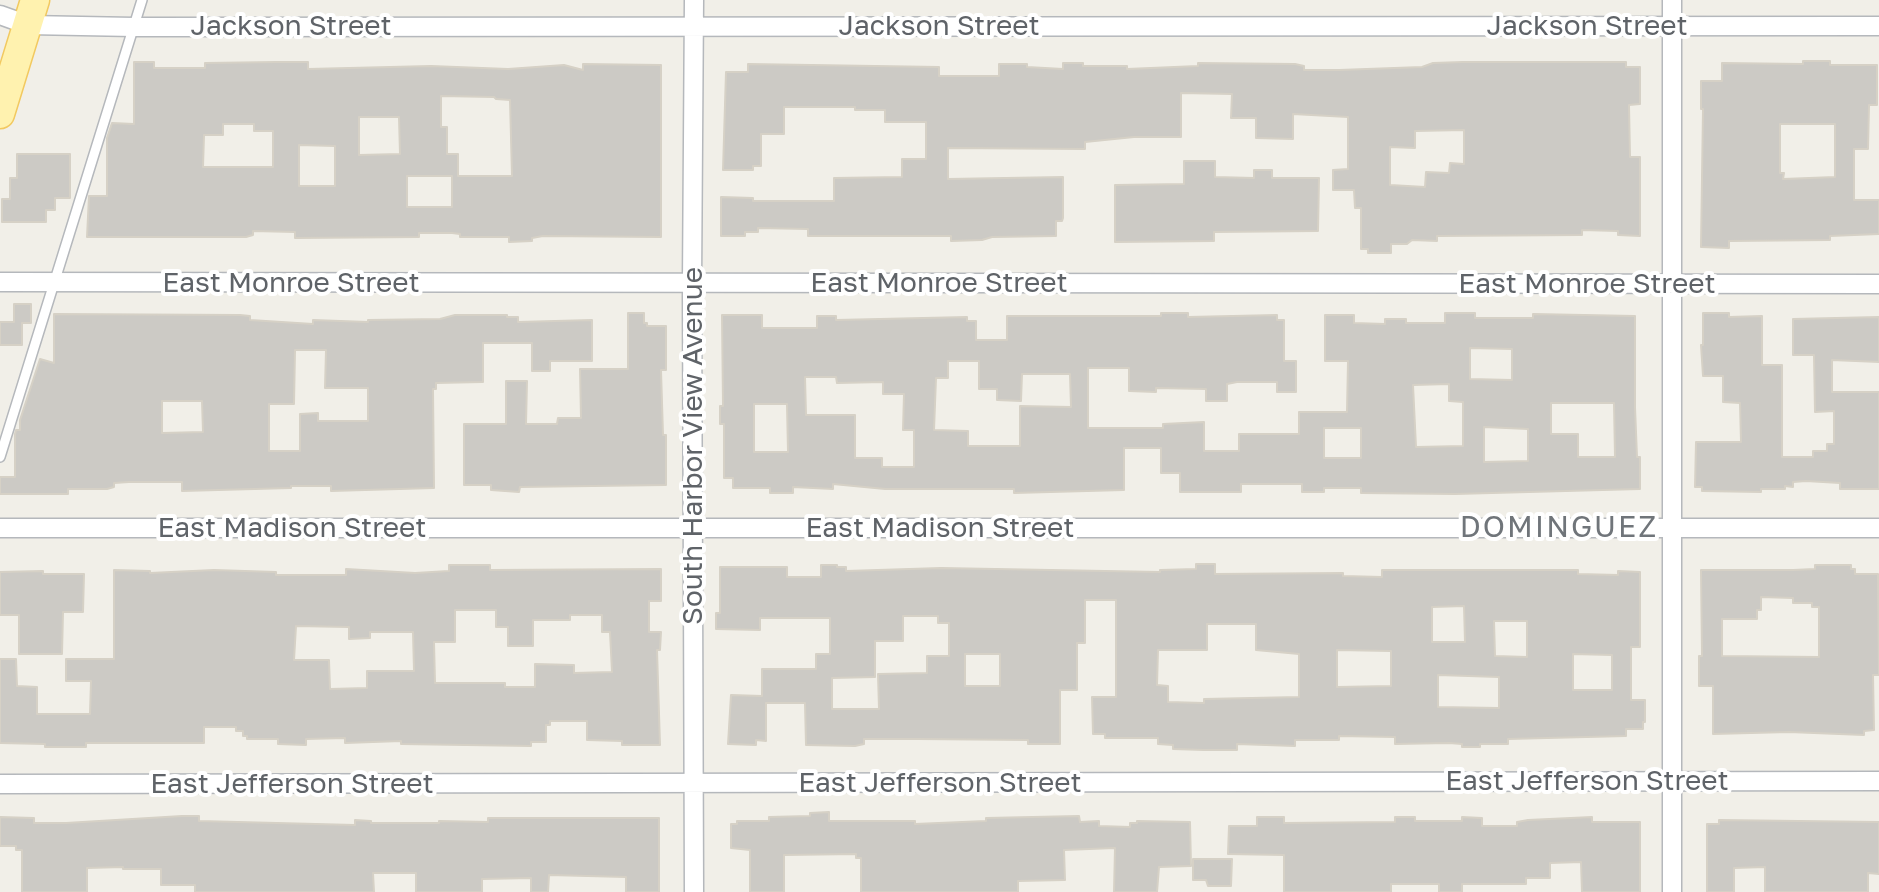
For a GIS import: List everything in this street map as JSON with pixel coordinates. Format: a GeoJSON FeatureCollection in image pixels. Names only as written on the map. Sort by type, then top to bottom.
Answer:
{"type":"FeatureCollection","features":[{"type":"Feature","properties":{"kind":"main road"},"geometry":{"type":"LineString","coordinates":[[0,114],[31,12]]}},
{"type":"Feature","properties":{"kind":"street","name":"South Harbor View Avenue"},"geometry":{"type":"LineString","coordinates":[[694,0],[694,892]]}},
{"type":"Feature","properties":{"kind":"street"},"geometry":{"type":"LineString","coordinates":[[1672,0],[1672,892]]}},
{"type":"Feature","properties":{"kind":"street","name":"Jackson Street"},"geometry":{"type":"LineString","coordinates":[[0,15],[31,12],[134,27],[1879,26]]}},
{"type":"Feature","properties":{"kind":"street","name":"East Monroe Street"},"geometry":{"type":"LineString","coordinates":[[0,282],[1879,284]]}},
{"type":"Feature","properties":{"kind":"street","name":"East Madison Street"},"geometry":{"type":"LineString","coordinates":[[0,528],[1879,528]]}},
{"type":"Feature","properties":{"kind":"street","name":"East Jefferson Street"},"geometry":{"type":"LineString","coordinates":[[0,784],[1879,781]]}},
{"type":"Feature","properties":{"kind":"lane"},"geometry":{"type":"LineString","coordinates":[[0,457],[142,0]]}},
{"type":"Feature","properties":{"kind":"building"},"geometry":{"type":"Polygon","coordinates":[[[1803,61],[1830,61],[1830,65],[1877,65],[1877,105],[1869,105],[1868,149],[1854,149],[1854,200],[1879,200],[1879,234],[1830,236],[1830,240],[1729,241],[1729,248],[1701,247],[1701,81],[1722,81],[1722,63],[1803,64],[1803,61]],[[1780,124],[1780,173],[1784,173],[1783,179],[1835,177],[1835,124],[1780,124]]]}},
{"type":"Feature","properties":{"kind":"building"},"geometry":{"type":"Polygon","coordinates":[[[134,62],[154,62],[154,68],[205,68],[205,63],[308,62],[308,69],[431,66],[508,69],[564,65],[583,70],[583,64],[661,65],[661,237],[543,236],[532,238],[532,241],[509,242],[509,237],[460,237],[460,234],[452,233],[419,233],[419,237],[295,238],[295,232],[253,231],[253,235],[246,237],[87,237],[89,196],[107,196],[107,138],[112,123],[134,124],[134,62]],[[441,96],[441,127],[447,127],[447,154],[458,154],[458,176],[512,176],[510,100],[441,96]],[[359,117],[359,155],[400,154],[399,117],[359,117]],[[223,124],[223,135],[204,135],[203,167],[273,167],[273,131],[254,131],[254,124],[223,124]],[[299,145],[299,186],[335,186],[335,146],[299,145]],[[407,176],[407,207],[452,207],[452,176],[407,176]]]}},
{"type":"Feature","properties":{"kind":"building"},"geometry":{"type":"Polygon","coordinates":[[[1626,62],[1626,67],[1640,67],[1640,104],[1629,105],[1630,157],[1640,157],[1640,236],[1618,235],[1618,231],[1582,230],[1582,235],[1437,236],[1437,241],[1412,240],[1407,244],[1391,244],[1391,253],[1368,253],[1368,249],[1361,249],[1361,208],[1355,208],[1354,190],[1333,190],[1333,170],[1348,169],[1348,117],[1293,114],[1293,139],[1256,138],[1256,118],[1231,118],[1232,94],[1181,93],[1181,137],[1134,137],[1085,142],[1085,149],[948,148],[948,179],[1063,177],[1063,218],[1056,221],[1056,236],[951,241],[951,236],[808,236],[808,229],[758,228],[758,232],[745,232],[745,236],[721,236],[721,197],[753,198],[753,201],[834,201],[834,178],[902,177],[902,159],[926,159],[926,122],[885,122],[885,110],[784,107],[784,134],[761,134],[761,166],[753,166],[753,170],[723,170],[726,72],[748,72],[748,64],[939,67],[939,76],[999,76],[999,64],[1063,69],[1063,63],[1083,63],[1083,66],[1127,66],[1127,69],[1198,66],[1198,63],[1295,64],[1304,66],[1304,70],[1339,70],[1422,67],[1433,63],[1626,62]],[[1464,130],[1415,131],[1415,148],[1390,147],[1390,185],[1425,187],[1426,172],[1449,173],[1450,163],[1464,164],[1464,130]]]}},
{"type":"Feature","properties":{"kind":"building"},"geometry":{"type":"Polygon","coordinates":[[[17,154],[70,154],[70,198],[55,198],[55,210],[46,210],[46,222],[2,222],[2,199],[10,199],[10,178],[17,178],[17,154]]]}},
{"type":"Feature","properties":{"kind":"building"},"geometry":{"type":"Polygon","coordinates":[[[1184,161],[1215,161],[1215,177],[1254,178],[1254,170],[1272,170],[1272,178],[1319,178],[1318,231],[1214,232],[1214,241],[1115,242],[1115,185],[1184,184],[1184,161]]]}},
{"type":"Feature","properties":{"kind":"building"},"geometry":{"type":"Polygon","coordinates":[[[14,304],[31,304],[31,323],[22,323],[22,345],[0,345],[0,322],[14,322],[14,304]]]}},
{"type":"Feature","properties":{"kind":"building"},"geometry":{"type":"Polygon","coordinates":[[[628,313],[644,313],[647,326],[666,326],[666,370],[661,370],[666,485],[520,487],[519,492],[491,490],[491,485],[464,485],[464,424],[506,424],[506,381],[527,381],[526,424],[557,424],[558,418],[581,418],[580,369],[628,369],[628,313]]]}},
{"type":"Feature","properties":{"kind":"building"},"geometry":{"type":"Polygon","coordinates":[[[1161,313],[1188,313],[1188,317],[1277,315],[1277,320],[1284,320],[1284,361],[1296,361],[1296,392],[1277,392],[1277,382],[1237,382],[1227,384],[1227,401],[1206,401],[1206,389],[1129,391],[1129,368],[1088,368],[1088,428],[1163,428],[1163,424],[1204,422],[1204,451],[1239,451],[1239,434],[1299,434],[1299,412],[1347,412],[1348,361],[1325,361],[1325,315],[1354,315],[1354,323],[1385,324],[1385,319],[1406,319],[1406,323],[1445,323],[1445,313],[1475,313],[1475,318],[1533,318],[1533,314],[1635,316],[1635,407],[1640,489],[1361,493],[1361,488],[1324,488],[1324,492],[1302,492],[1302,484],[1241,484],[1241,492],[1180,492],[1180,473],[1161,473],[1161,448],[1124,448],[1124,490],[1014,493],[1014,489],[885,489],[833,484],[833,489],[793,487],[793,493],[770,493],[770,488],[733,488],[733,478],[724,478],[724,424],[720,424],[720,406],[723,406],[722,315],[762,315],[762,328],[817,328],[817,316],[836,316],[836,320],[967,317],[967,321],[976,321],[976,340],[1007,340],[1007,316],[1161,316],[1161,313]],[[1470,348],[1470,379],[1512,380],[1512,349],[1470,348]],[[948,361],[948,378],[936,378],[934,430],[968,431],[968,446],[1020,446],[1020,406],[1071,407],[1070,374],[1022,374],[1021,401],[997,400],[997,389],[979,389],[979,361],[948,361]],[[805,377],[806,415],[855,415],[855,458],[882,458],[882,467],[914,467],[914,430],[903,430],[904,394],[883,394],[883,382],[837,383],[836,377],[805,377]],[[1449,384],[1413,385],[1416,447],[1463,446],[1463,402],[1449,401],[1449,384]],[[1551,403],[1551,434],[1578,434],[1578,457],[1615,457],[1614,403],[1551,403]],[[754,404],[754,452],[788,452],[787,404],[754,404]],[[1484,427],[1484,462],[1528,461],[1528,429],[1484,427]],[[1324,428],[1324,458],[1361,458],[1361,428],[1324,428]]]}},
{"type":"Feature","properties":{"kind":"building"},"geometry":{"type":"Polygon","coordinates":[[[1703,313],[1729,313],[1729,317],[1762,316],[1762,365],[1782,365],[1782,457],[1813,457],[1813,451],[1827,451],[1827,444],[1834,444],[1834,411],[1815,412],[1814,355],[1793,355],[1793,319],[1879,317],[1879,362],[1832,360],[1832,392],[1879,392],[1879,489],[1840,489],[1840,483],[1806,481],[1793,482],[1793,487],[1785,486],[1785,489],[1761,489],[1761,492],[1702,491],[1702,487],[1695,487],[1696,442],[1741,442],[1740,403],[1723,402],[1723,376],[1703,376],[1703,313]]]}},
{"type":"Feature","properties":{"kind":"building"},"geometry":{"type":"Polygon","coordinates":[[[54,314],[240,315],[250,316],[250,320],[313,324],[313,320],[368,322],[440,319],[455,315],[507,315],[518,317],[518,322],[592,320],[592,361],[550,361],[550,371],[532,371],[532,343],[483,343],[483,382],[436,383],[436,389],[433,389],[434,488],[331,491],[331,486],[291,486],[182,491],[182,482],[129,482],[114,483],[114,487],[107,489],[68,489],[68,494],[0,494],[0,477],[15,477],[15,434],[16,430],[20,430],[20,420],[40,359],[54,363],[54,314]],[[295,350],[294,404],[269,404],[269,451],[300,451],[300,414],[318,413],[318,421],[368,421],[368,388],[325,388],[326,350],[295,350]],[[162,401],[162,433],[203,432],[202,401],[162,401]]]}},
{"type":"Feature","properties":{"kind":"building"},"geometry":{"type":"Polygon","coordinates":[[[1196,564],[1215,564],[1215,574],[1343,573],[1343,576],[1382,577],[1382,570],[1578,570],[1578,574],[1618,575],[1618,571],[1640,572],[1640,647],[1631,647],[1631,700],[1645,700],[1643,729],[1626,729],[1626,736],[1508,739],[1508,744],[1480,744],[1480,747],[1449,743],[1395,744],[1395,737],[1339,736],[1339,740],[1295,740],[1295,746],[1237,744],[1237,750],[1204,750],[1173,749],[1173,745],[1158,744],[1158,738],[1105,738],[1105,734],[1093,734],[1092,697],[1116,697],[1116,600],[1085,600],[1085,643],[1077,643],[1077,690],[1060,690],[1060,744],[1028,744],[1028,740],[864,739],[864,744],[855,746],[806,745],[805,703],[766,703],[766,741],[756,740],[756,745],[728,744],[731,695],[762,696],[762,669],[816,669],[816,654],[830,654],[830,618],[760,618],[760,630],[716,629],[716,613],[720,613],[720,567],[787,567],[787,577],[821,577],[821,565],[846,567],[846,571],[941,568],[1160,572],[1196,569],[1196,564]],[[1464,606],[1432,607],[1432,642],[1465,642],[1464,606]],[[903,616],[903,641],[875,641],[875,677],[832,678],[832,709],[879,709],[878,674],[927,673],[927,656],[949,656],[949,623],[938,623],[938,616],[903,616]],[[1494,621],[1495,656],[1527,657],[1527,621],[1494,621]],[[1207,624],[1207,650],[1158,650],[1157,685],[1168,686],[1168,702],[1299,697],[1299,654],[1256,650],[1256,624],[1207,624]],[[1337,650],[1337,687],[1391,686],[1391,651],[1337,650]],[[965,654],[965,686],[1000,686],[1000,654],[965,654]],[[1573,654],[1573,690],[1612,690],[1612,655],[1573,654]],[[1438,675],[1438,707],[1499,708],[1499,677],[1438,675]]]}},
{"type":"Feature","properties":{"kind":"building"},"geometry":{"type":"Polygon","coordinates":[[[449,565],[490,565],[490,570],[661,569],[661,601],[649,601],[649,632],[661,632],[660,650],[657,650],[660,745],[622,745],[622,741],[587,740],[587,721],[550,721],[550,725],[546,725],[546,742],[531,742],[531,746],[401,744],[401,741],[345,743],[345,738],[306,739],[306,745],[278,744],[278,739],[247,739],[243,731],[236,731],[236,727],[204,727],[204,743],[86,743],[86,747],[45,747],[45,744],[0,743],[0,659],[16,659],[17,686],[37,687],[37,714],[90,714],[91,681],[66,681],[66,659],[114,659],[114,570],[150,573],[214,570],[276,572],[276,575],[346,575],[346,569],[415,573],[449,571],[449,565]],[[455,610],[455,642],[434,642],[435,683],[505,683],[505,687],[535,687],[535,664],[574,665],[574,673],[612,672],[610,632],[602,632],[602,615],[570,615],[570,620],[533,620],[533,646],[508,646],[508,627],[496,627],[496,610],[455,610]],[[296,626],[294,660],[329,660],[330,689],[367,688],[367,671],[414,671],[413,632],[370,632],[370,638],[349,639],[349,627],[296,626]]]}},
{"type":"Feature","properties":{"kind":"building"},"geometry":{"type":"Polygon","coordinates":[[[1815,565],[1851,565],[1855,574],[1878,574],[1879,675],[1873,675],[1874,730],[1864,731],[1864,735],[1789,732],[1713,734],[1713,686],[1699,686],[1699,656],[1702,656],[1701,570],[1815,569],[1815,565]],[[1761,597],[1757,619],[1722,619],[1722,656],[1819,657],[1819,607],[1812,607],[1812,603],[1793,603],[1793,598],[1761,597]]]}},
{"type":"Feature","properties":{"kind":"building"},"geometry":{"type":"Polygon","coordinates":[[[43,571],[43,574],[84,574],[83,612],[63,612],[62,654],[19,654],[19,615],[0,615],[0,572],[43,571]]]}},
{"type":"Feature","properties":{"kind":"building"},"geometry":{"type":"Polygon","coordinates":[[[829,812],[829,821],[915,821],[915,824],[986,821],[986,818],[1079,816],[1080,822],[1099,821],[1099,826],[1130,827],[1130,823],[1137,821],[1190,822],[1191,866],[1159,867],[1157,892],[1114,892],[1115,848],[1064,850],[1065,880],[1018,881],[1018,892],[861,892],[861,858],[856,858],[856,854],[784,855],[784,892],[750,892],[750,850],[731,848],[731,824],[829,812]]]}},
{"type":"Feature","properties":{"kind":"building"},"geometry":{"type":"Polygon","coordinates":[[[199,816],[199,821],[355,825],[355,820],[371,823],[439,823],[488,822],[488,818],[659,818],[659,892],[626,892],[626,877],[549,875],[548,892],[531,892],[531,878],[482,879],[482,892],[416,892],[416,873],[373,873],[374,892],[195,892],[195,885],[161,885],[161,869],[123,867],[87,868],[87,892],[22,892],[22,850],[16,850],[16,846],[0,846],[0,817],[34,818],[34,823],[66,823],[199,816]]]}},
{"type":"Feature","properties":{"kind":"building"},"geometry":{"type":"Polygon","coordinates":[[[1257,817],[1284,817],[1284,823],[1395,822],[1395,817],[1415,817],[1415,821],[1462,821],[1462,817],[1482,818],[1482,826],[1517,826],[1517,822],[1528,820],[1592,817],[1592,822],[1640,822],[1640,892],[1582,892],[1581,862],[1550,863],[1550,878],[1526,878],[1526,884],[1462,884],[1462,892],[1439,892],[1439,884],[1391,884],[1391,892],[1284,892],[1284,855],[1228,854],[1229,826],[1257,826],[1257,817]]]}},
{"type":"Feature","properties":{"kind":"building"},"geometry":{"type":"Polygon","coordinates":[[[1719,820],[1879,822],[1879,874],[1868,873],[1868,892],[1765,892],[1765,867],[1734,868],[1734,892],[1707,892],[1707,824],[1719,824],[1719,820]]]}},
{"type":"Feature","properties":{"kind":"building"},"geometry":{"type":"Polygon","coordinates":[[[1193,859],[1232,859],[1231,886],[1208,886],[1206,880],[1193,880],[1193,859]]]}},
{"type":"Feature","properties":{"kind":"district","name":"DOMINGUEZ"},"geometry":{"type":"Point","coordinates":[1559,527]}}]}
